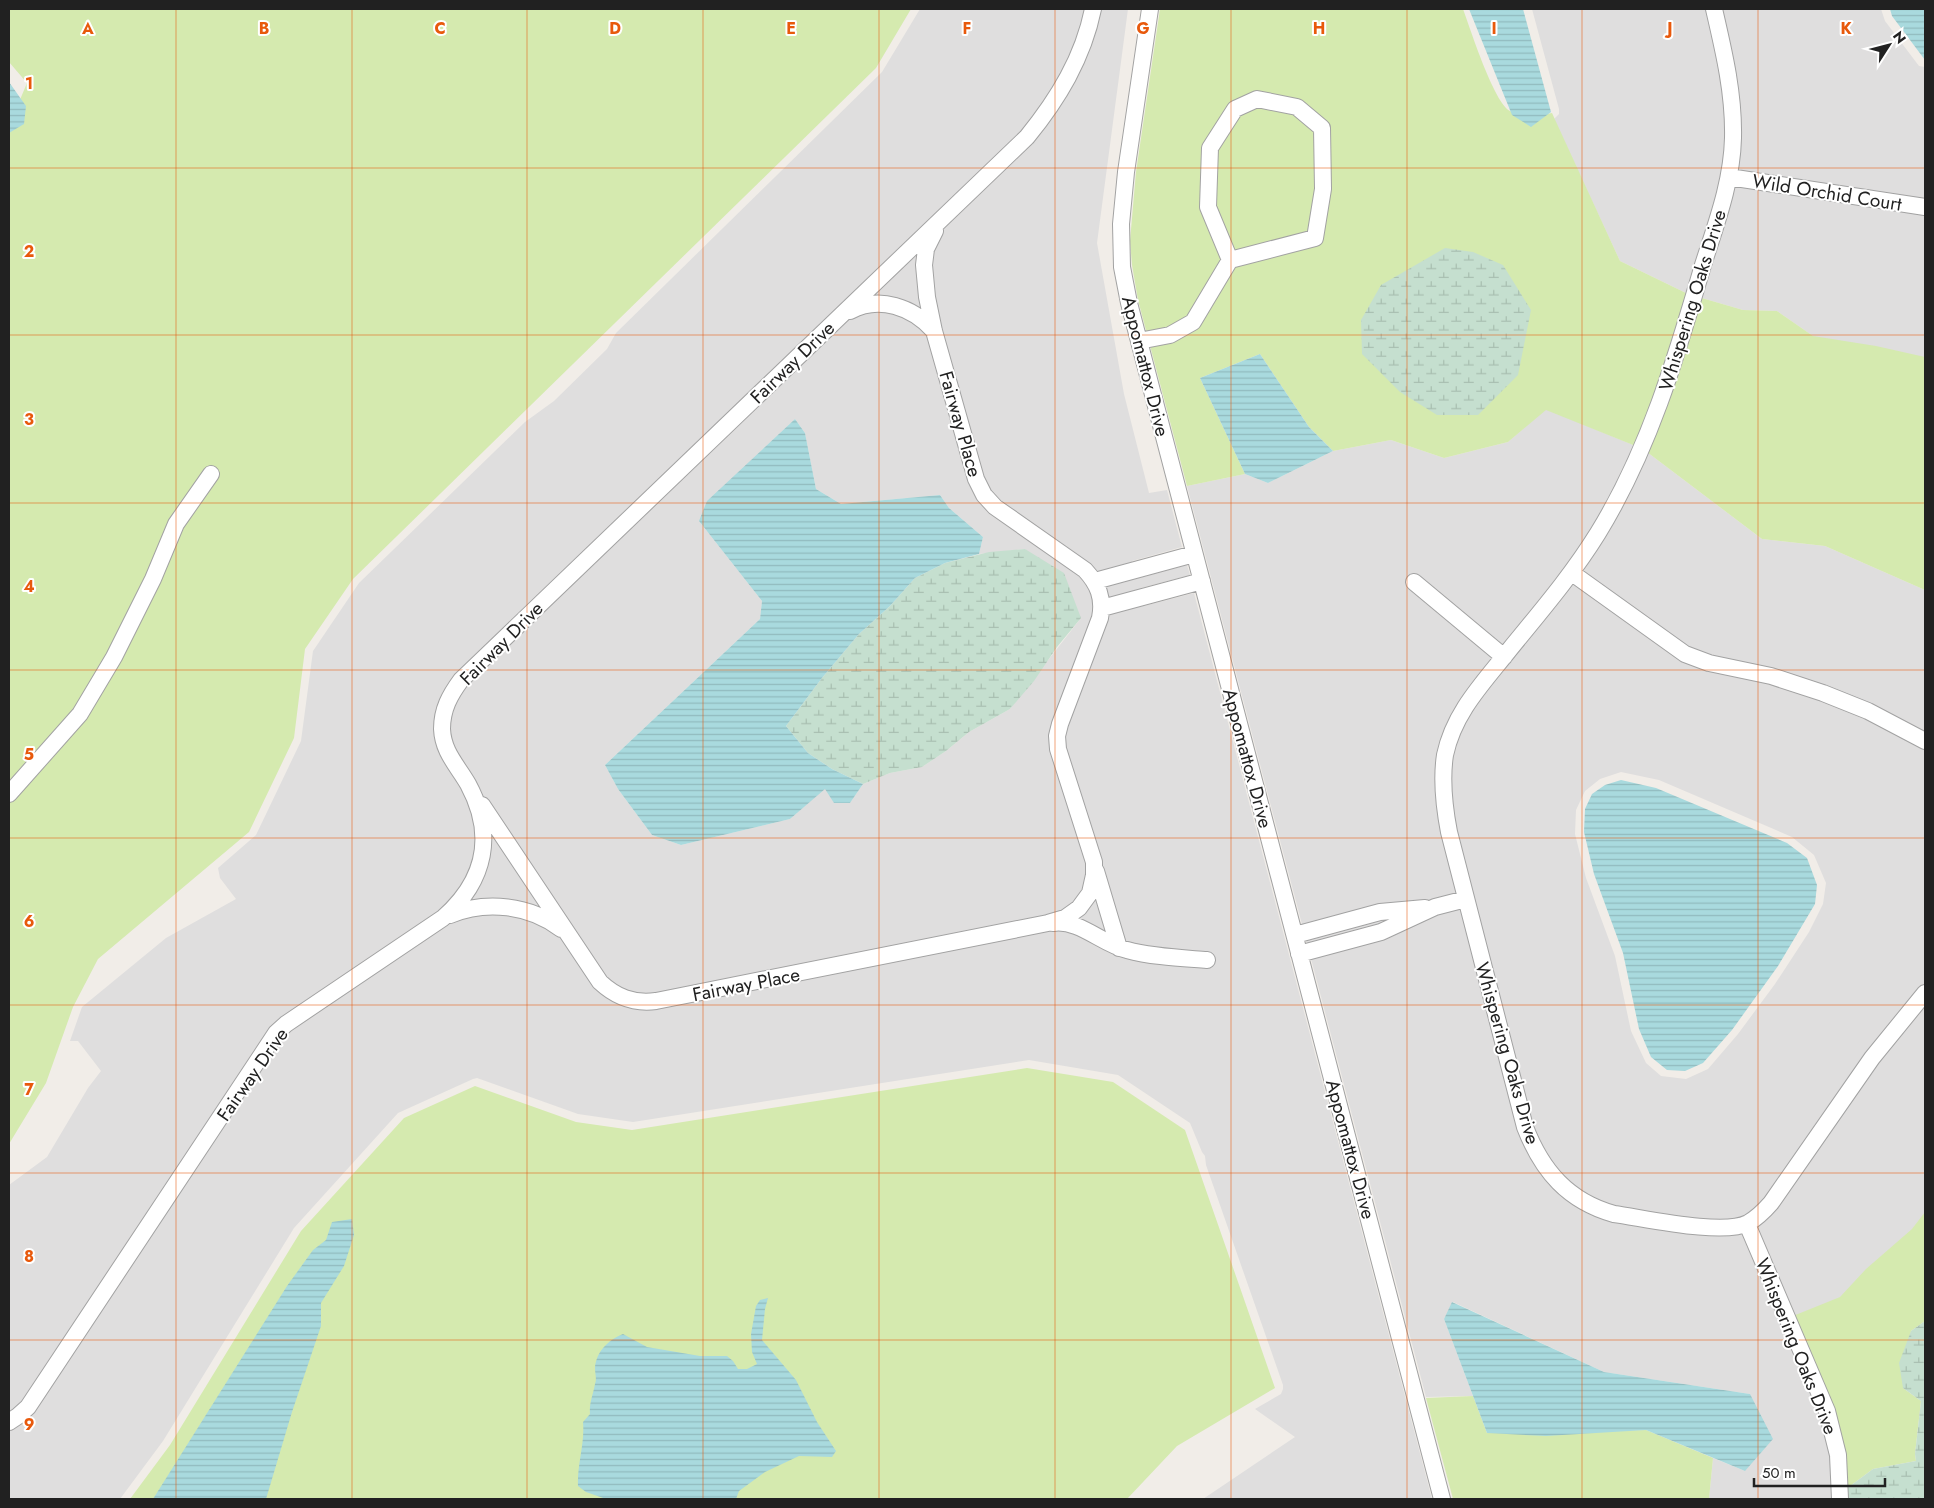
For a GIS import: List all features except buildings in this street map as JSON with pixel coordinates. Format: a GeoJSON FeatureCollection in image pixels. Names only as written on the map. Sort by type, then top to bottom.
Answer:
{"type":"FeatureCollection","features":[{"type":"Feature","properties":{"kind":"street","name":"Fairway Drive"},"geometry":{"type":"LineString","coordinates":[[9,1422],[28,1407],[276,1033],[286,1024],[443,918],[459,904],[466,894],[479,866],[484,828],[480,811],[467,783],[451,760],[442,730],[443,714],[448,698],[461,680],[1016,147],[1044,116],[1058,96],[1079,55],[1093,9]]}},
{"type":"Feature","properties":{"kind":"street","name":"Appomattox Drive"},"geometry":{"type":"LineString","coordinates":[[1150,9],[1120,224],[1122,267],[1129,303],[1442,1499]]}},
{"type":"Feature","properties":{"kind":"street","name":"Whispering Oaks Drive"},"geometry":{"type":"LineString","coordinates":[[1714,9],[1732,102],[1733,139],[1729,176],[1653,424],[1613,507],[1572,573],[1478,686],[1464,707],[1453,730],[1446,754],[1443,779],[1444,805],[1466,899],[1525,1127],[1532,1145],[1551,1176],[1590,1205],[1614,1214],[1718,1228],[1746,1224],[1827,1411],[1838,1455],[1840,1499]]}},
{"type":"Feature","properties":{"kind":"street"},"geometry":{"type":"LineString","coordinates":[[1139,341],[1170,335],[1193,322],[1230,260],[1315,238],[1323,189],[1322,128],[1297,107],[1257,99],[1235,109],[1210,148],[1208,208],[1230,260]]}},
{"type":"Feature","properties":{"kind":"street","name":"Wild Orchid Court"},"geometry":{"type":"LineString","coordinates":[[1729,176],[1925,207]]}},
{"type":"Feature","properties":{"kind":"street","name":"Fairway Place"},"geometry":{"type":"LineString","coordinates":[[946,215],[931,236],[926,249],[924,265],[927,297],[934,331],[976,479],[984,495],[995,506],[1085,570],[1095,581]]}},
{"type":"Feature","properties":{"kind":"street"},"geometry":{"type":"LineString","coordinates":[[841,316],[866,304],[890,304],[914,314],[926,322],[934,331]]}},
{"type":"Feature","properties":{"kind":"street"},"geometry":{"type":"LineString","coordinates":[[9,794],[80,714],[118,648],[152,579],[176,524],[211,474]]}},
{"type":"Feature","properties":{"kind":"street"},"geometry":{"type":"LineString","coordinates":[[1194,554],[1095,581],[1101,594],[1102,608],[1202,582]]}},
{"type":"Feature","properties":{"kind":"street"},"geometry":{"type":"LineString","coordinates":[[1572,573],[1685,654],[1709,663],[1771,676],[1823,692],[1868,711],[1925,741]]}},
{"type":"Feature","properties":{"kind":"street"},"geometry":{"type":"LineString","coordinates":[[1414,582],[1504,657]]}},
{"type":"Feature","properties":{"kind":"street","name":"Fairway Place"},"geometry":{"type":"LineString","coordinates":[[1102,608],[1057,736],[1058,749],[1119,948]]}},
{"type":"Feature","properties":{"kind":"street","name":"Fairway Place"},"geometry":{"type":"LineString","coordinates":[[467,783],[600,982],[611,992],[623,998],[644,1003],[810,972],[1048,923],[1071,914],[1084,901],[1093,885],[1094,862]]}},
{"type":"Feature","properties":{"kind":"street"},"geometry":{"type":"LineString","coordinates":[[1294,936],[1380,912],[1435,907],[1466,899]]}},
{"type":"Feature","properties":{"kind":"street"},"geometry":{"type":"LineString","coordinates":[[443,918],[462,910],[479,906],[525,911],[550,921],[577,947]]}},
{"type":"Feature","properties":{"kind":"street"},"geometry":{"type":"LineString","coordinates":[[1299,954],[1381,932],[1435,907]]}},
{"type":"Feature","properties":{"kind":"street"},"geometry":{"type":"LineString","coordinates":[[1048,923],[1063,922],[1072,924],[1119,948],[1141,953],[1208,960]]}},
{"type":"Feature","properties":{"kind":"street"},"geometry":{"type":"LineString","coordinates":[[1746,1224],[1758,1216],[1771,1203],[1872,1058],[1925,993]]}},
{"type":"Feature","properties":{"kind":"shaded area"},"geometry":{"type":"Polygon","coordinates":[[[920,9],[1128,9],[1097,243],[1124,394],[1149,493],[1167,490],[1182,547],[1132,561],[1135,579],[1187,565],[1190,575],[1141,588],[1144,606],[1194,593],[1432,1499],[1203,1499],[1295,1437],[1255,1409],[1281,1394],[1283,1385],[1206,1165],[1205,1156],[1190,1123],[1118,1075],[1029,1060],[633,1122],[578,1114],[477,1078],[473,1079],[398,1113],[294,1228],[163,1441],[120,1499],[9,1499],[9,1185],[47,1157],[88,1088],[101,1071],[78,1041],[70,1041],[82,1007],[166,938],[236,899],[220,878],[218,868],[256,835],[301,741],[313,651],[359,583],[525,422],[554,401],[607,349],[616,333],[882,72],[920,9]],[[795,419],[761,451],[699,521],[762,601],[760,619],[605,765],[618,789],[652,835],[681,845],[790,819],[825,788],[850,803],[863,784],[890,773],[922,767],[946,751],[969,732],[1010,709],[1081,618],[1025,549],[979,554],[983,537],[949,508],[940,495],[841,504],[816,489],[805,433],[795,419]]]}},
{"type":"Feature","properties":{"kind":"shaded area"},"geometry":{"type":"Polygon","coordinates":[[[1532,9],[1881,9],[1885,21],[1919,66],[1925,67],[1925,371],[1820,341],[1777,311],[1743,310],[1688,294],[1620,261],[1554,119],[1559,114],[1559,109],[1532,9]]]}},
{"type":"Feature","properties":{"kind":"shaded area"},"geometry":{"type":"Polygon","coordinates":[[[1546,409],[1643,449],[1762,539],[1825,546],[1925,590],[1925,1241],[1835,1443],[1842,1499],[1709,1499],[1713,1458],[1745,1471],[1750,1394],[1604,1372],[1453,1302],[1444,1319],[1473,1396],[1426,1397],[1187,486],[1245,474],[1268,483],[1333,451],[1391,440],[1444,458],[1508,442],[1546,409]],[[1621,772],[1600,779],[1585,791],[1576,810],[1575,834],[1586,878],[1615,956],[1631,1031],[1646,1063],[1661,1076],[1686,1079],[1708,1069],[1738,1034],[1775,984],[1809,932],[1823,904],[1826,883],[1814,855],[1792,837],[1659,780],[1621,772]]]}},
{"type":"Feature","properties":{"kind":"green space"},"geometry":{"type":"Polygon","coordinates":[[[9,9],[911,9],[876,68],[353,579],[305,649],[294,738],[249,832],[98,959],[73,1007],[46,1083],[9,1144],[9,126],[27,83],[9,62],[9,9]]]}},
{"type":"Feature","properties":{"kind":"green space"},"geometry":{"type":"Polygon","coordinates":[[[1160,9],[1463,9],[1483,64],[1504,105],[1510,111],[1525,116],[1552,113],[1620,261],[1688,294],[1743,310],[1777,311],[1813,336],[1876,346],[1925,357],[1925,590],[1825,546],[1762,539],[1643,449],[1546,410],[1508,442],[1444,458],[1391,440],[1333,451],[1309,427],[1260,354],[1200,378],[1245,474],[1187,486],[1138,300],[1130,241],[1136,172],[1160,9]]]}},
{"type":"Feature","properties":{"kind":"green space"},"geometry":{"type":"Polygon","coordinates":[[[1445,248],[1473,252],[1503,265],[1531,310],[1518,375],[1478,415],[1437,415],[1400,392],[1362,354],[1361,320],[1381,285],[1445,248]]]}},
{"type":"Feature","properties":{"kind":"green space"},"geometry":{"type":"Polygon","coordinates":[[[1025,549],[1064,573],[1081,618],[1057,647],[1034,681],[1010,709],[969,732],[946,751],[922,767],[890,773],[863,784],[832,769],[808,753],[786,726],[822,678],[859,634],[890,606],[915,578],[945,563],[989,552],[1025,549]]]}},
{"type":"Feature","properties":{"kind":"green space"},"geometry":{"type":"Polygon","coordinates":[[[1027,1068],[1113,1082],[1185,1130],[1275,1388],[1177,1446],[1127,1499],[130,1499],[170,1445],[301,1231],[404,1118],[475,1086],[576,1122],[632,1130],[1027,1068]]]}},
{"type":"Feature","properties":{"kind":"green space"},"geometry":{"type":"Polygon","coordinates":[[[1925,1212],[1925,1321],[1911,1331],[1903,1388],[1921,1401],[1915,1454],[1916,1461],[1873,1469],[1842,1492],[1835,1443],[1788,1318],[1840,1297],[1866,1269],[1912,1229],[1925,1212]]]}},
{"type":"Feature","properties":{"kind":"green space"},"geometry":{"type":"Polygon","coordinates":[[[1925,1321],[1925,1499],[1842,1499],[1842,1492],[1873,1469],[1916,1461],[1915,1454],[1921,1401],[1903,1388],[1899,1363],[1911,1331],[1925,1321]]]}},
{"type":"Feature","properties":{"kind":"green space"},"geometry":{"type":"Polygon","coordinates":[[[1473,1396],[1487,1433],[1646,1430],[1713,1458],[1709,1499],[1453,1499],[1426,1398],[1473,1396]]]}},
{"type":"Feature","properties":{"kind":"water"},"geometry":{"type":"Polygon","coordinates":[[[1469,9],[1523,9],[1551,112],[1531,127],[1512,115],[1469,9]]]}},
{"type":"Feature","properties":{"kind":"water"},"geometry":{"type":"Polygon","coordinates":[[[1890,9],[1925,9],[1925,60],[1892,16],[1890,9]]]}},
{"type":"Feature","properties":{"kind":"water"},"geometry":{"type":"Polygon","coordinates":[[[9,82],[26,106],[24,124],[9,133],[9,82]]]}},
{"type":"Feature","properties":{"kind":"water"},"geometry":{"type":"Polygon","coordinates":[[[1260,354],[1309,427],[1333,451],[1268,483],[1245,474],[1200,378],[1260,354]]]}},
{"type":"Feature","properties":{"kind":"water"},"geometry":{"type":"Polygon","coordinates":[[[795,419],[805,433],[816,489],[841,504],[940,495],[949,508],[983,537],[979,554],[945,563],[915,578],[890,606],[859,634],[822,678],[786,726],[808,753],[832,769],[863,784],[850,803],[834,803],[825,789],[790,819],[681,845],[652,835],[618,789],[605,765],[760,619],[762,601],[699,521],[707,501],[795,419]]]}},
{"type":"Feature","properties":{"kind":"water"},"geometry":{"type":"Polygon","coordinates":[[[1621,780],[1656,788],[1787,843],[1807,858],[1817,885],[1815,904],[1778,966],[1732,1030],[1703,1063],[1685,1071],[1667,1070],[1651,1057],[1639,1029],[1623,953],[1594,874],[1584,832],[1585,809],[1592,794],[1605,785],[1621,780]]]}},
{"type":"Feature","properties":{"kind":"water"},"geometry":{"type":"Polygon","coordinates":[[[352,1219],[354,1235],[344,1266],[321,1303],[321,1326],[292,1412],[266,1499],[153,1499],[287,1286],[313,1250],[326,1240],[332,1222],[352,1219]]]}},
{"type":"Feature","properties":{"kind":"water"},"geometry":{"type":"Polygon","coordinates":[[[768,1298],[762,1340],[796,1380],[817,1422],[836,1451],[832,1457],[799,1456],[765,1472],[739,1491],[736,1499],[606,1499],[586,1492],[578,1486],[583,1422],[590,1414],[596,1380],[596,1362],[600,1352],[608,1343],[623,1334],[647,1347],[700,1356],[727,1356],[738,1369],[747,1369],[757,1364],[752,1352],[751,1334],[756,1306],[760,1300],[768,1298]]]}},
{"type":"Feature","properties":{"kind":"water"},"geometry":{"type":"Polygon","coordinates":[[[1452,1302],[1604,1372],[1750,1394],[1773,1439],[1745,1471],[1646,1430],[1546,1436],[1487,1433],[1444,1319],[1452,1302]]]}}]}
